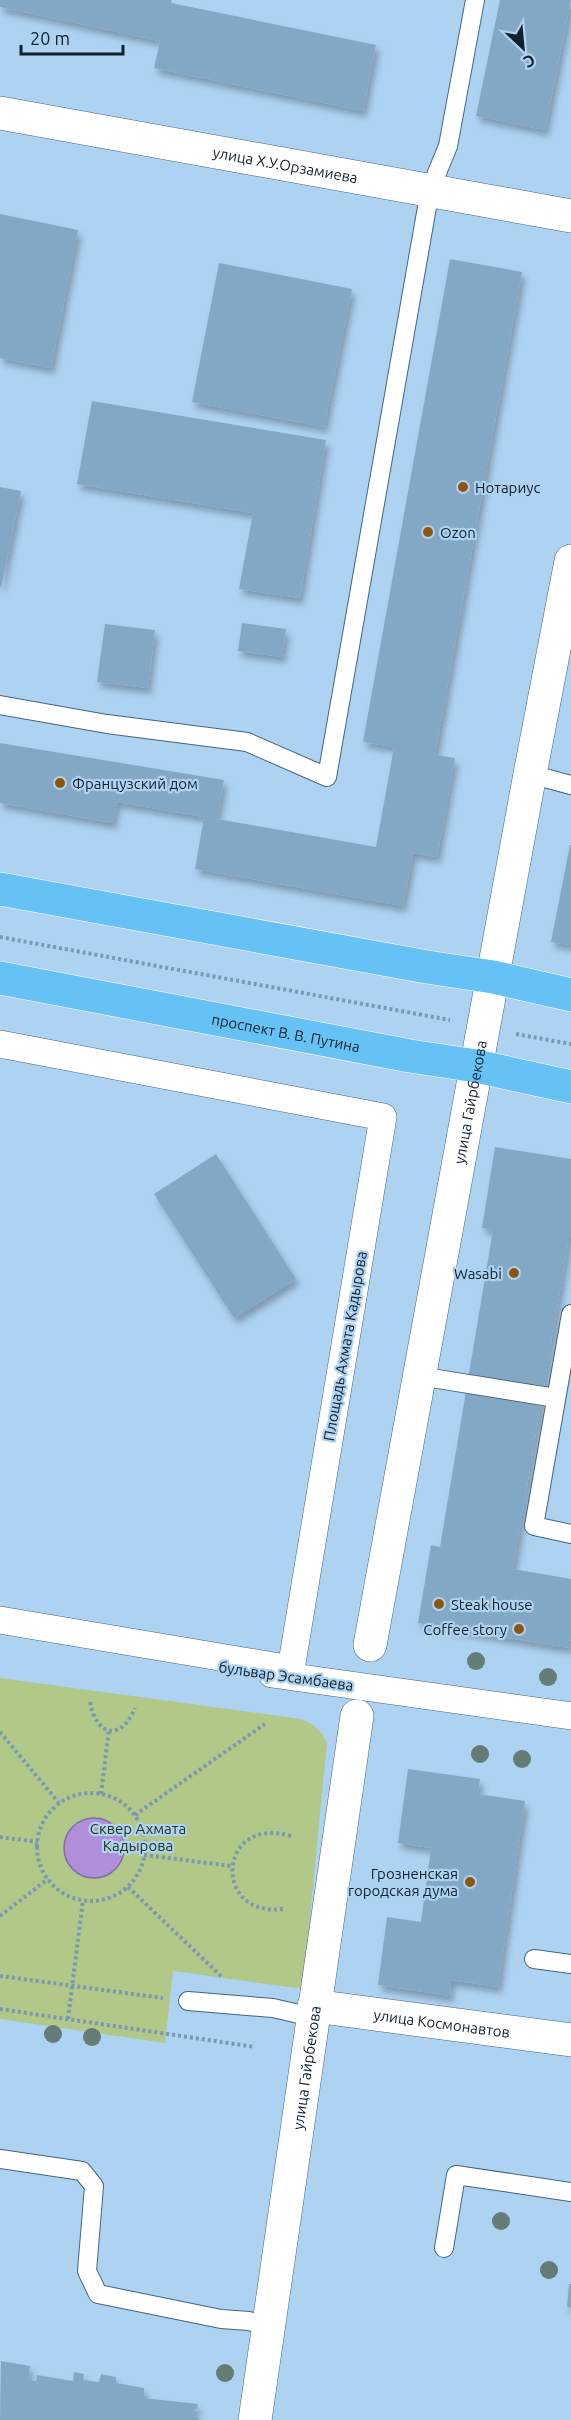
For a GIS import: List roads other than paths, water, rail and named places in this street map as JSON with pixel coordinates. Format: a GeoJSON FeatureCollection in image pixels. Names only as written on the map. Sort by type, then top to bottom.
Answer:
{"type":"FeatureCollection","features":[{"type":"Feature","properties":{"kind":"main road"},"geometry":{"type":"LineString","coordinates":[[0,889],[493,977],[571,995]]}},
{"type":"Feature","properties":{"kind":"main road","name":"проспект В. В. Путина"},"geometry":{"type":"LineString","coordinates":[[0,978],[410,1056],[476,1066],[571,1087]]}},
{"type":"Feature","properties":{"kind":"street","name":"улица Х.У.Орзамиева"},"geometry":{"type":"LineString","coordinates":[[0,113],[571,216]]}},
{"type":"Feature","properties":{"kind":"street","name":"улица Гайрбекова"},"geometry":{"type":"LineString","coordinates":[[370,1645],[571,561]]}},
{"type":"Feature","properties":{"kind":"street","name":"Площадь Ахмата Кадырова"},"geometry":{"type":"LineString","coordinates":[[0,1044],[383,1117],[291,1669],[0,1620]]}},
{"type":"Feature","properties":{"kind":"street","name":"бульвар Эсамбаева"},"geometry":{"type":"LineString","coordinates":[[0,1637],[571,1716]]}},
{"type":"Feature","properties":{"kind":"street","name":"улица Гайрбекова"},"geometry":{"type":"LineString","coordinates":[[255,2420],[357,1716]]}},
{"type":"Feature","properties":{"kind":"street","name":"улица Космонавтов"},"geometry":{"type":"LineString","coordinates":[[313,2011],[571,2040]]}},
{"type":"Feature","properties":{"kind":"lane"},"geometry":{"type":"LineString","coordinates":[[0,705],[107,724],[247,742],[327,777],[430,190],[448,146],[475,0]]}},
{"type":"Feature","properties":{"kind":"lane"},"geometry":{"type":"LineString","coordinates":[[530,774],[571,785]]}},
{"type":"Feature","properties":{"kind":"lane"},"geometry":{"type":"LineString","coordinates":[[571,1314],[534,1526],[571,1534]]}},
{"type":"Feature","properties":{"kind":"lane"},"geometry":{"type":"LineString","coordinates":[[419,1376],[556,1398]]}},
{"type":"Feature","properties":{"kind":"lane"},"geometry":{"type":"LineString","coordinates":[[534,1959],[571,1964]]}},
{"type":"Feature","properties":{"kind":"lane"},"geometry":{"type":"LineString","coordinates":[[188,2001],[313,2011]]}},
{"type":"Feature","properties":{"kind":"lane"},"geometry":{"type":"LineString","coordinates":[[0,2158],[82,2171],[94,2186],[87,2271],[98,2294],[221,2319],[249,2321],[270,2328]]}},
{"type":"Feature","properties":{"kind":"lane"},"geometry":{"type":"LineString","coordinates":[[444,2248],[456,2175],[571,2192]]}},
{"type":"Feature","properties":{"kind":"place","name":"Нотариус"},"geometry":{"type":"Point","coordinates":[463,487]}},
{"type":"Feature","properties":{"kind":"place","name":"Ozon"},"geometry":{"type":"Point","coordinates":[428,532]}},
{"type":"Feature","properties":{"kind":"place","name":"Французский дом"},"geometry":{"type":"Point","coordinates":[60,783]}},
{"type":"Feature","properties":{"kind":"place","name":"Wasabi"},"geometry":{"type":"Point","coordinates":[514,1273]}},
{"type":"Feature","properties":{"kind":"place","name":"Steak house"},"geometry":{"type":"Point","coordinates":[439,1604]}},
{"type":"Feature","properties":{"kind":"place","name":"Coffee story"},"geometry":{"type":"Point","coordinates":[519,1629]}},
{"type":"Feature","properties":{"kind":"place","name":"Грозненская городская дума"},"geometry":{"type":"Point","coordinates":[470,1882]}},
{"type":"Feature","properties":{"kind":"park label","name":"Сквер Ахмата Кадырова"},"geometry":{"type":"Point","coordinates":[138,1836]}}]}
